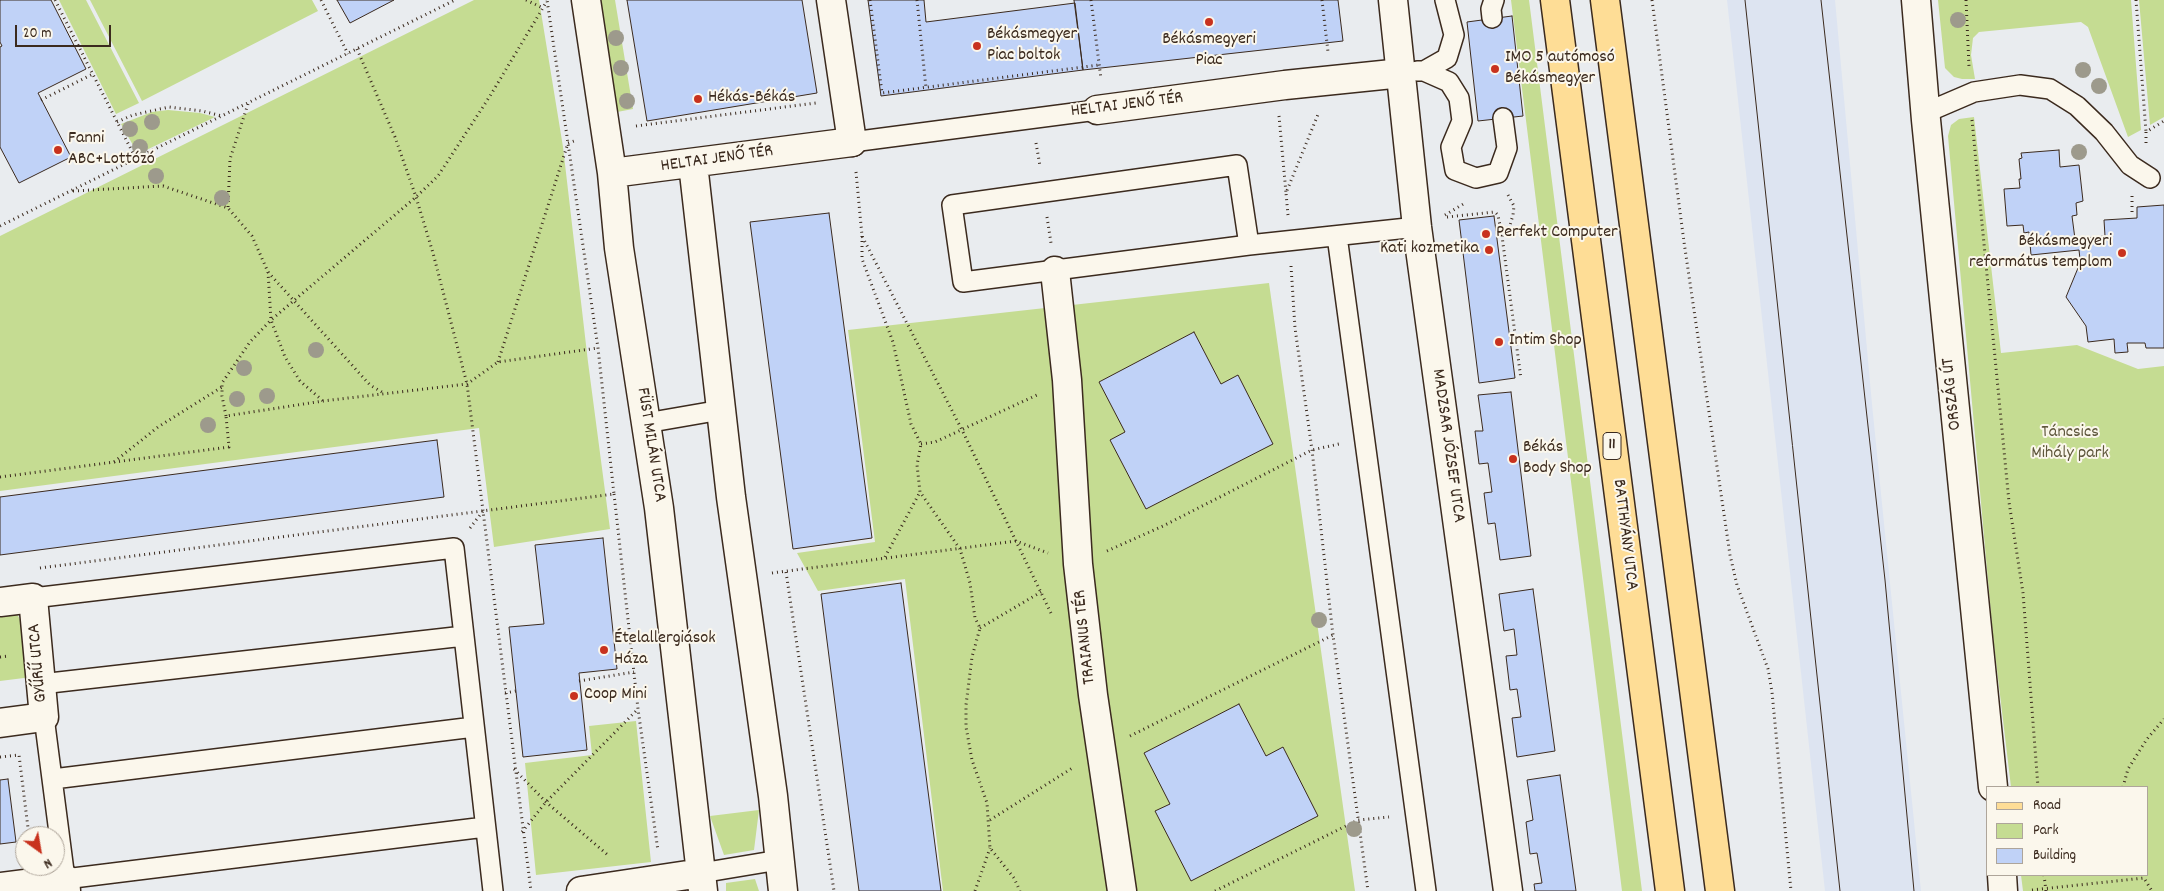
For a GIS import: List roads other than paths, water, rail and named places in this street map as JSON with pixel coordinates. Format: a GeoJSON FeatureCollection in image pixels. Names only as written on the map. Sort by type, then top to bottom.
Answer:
{"type":"FeatureCollection","features":[{"type":"Feature","properties":{"kind":"main road","name":"BATTHYÁNY UTCA"},"geometry":{"type":"LineString","coordinates":[[1555,0],[1670,891]]}},
{"type":"Feature","properties":{"kind":"main road"},"geometry":{"type":"LineString","coordinates":[[1605,0],[1720,891]]}},
{"type":"Feature","properties":{"kind":"street","name":"FÜST MILÁN UTCA"},"geometry":{"type":"LineString","coordinates":[[586,0],[612,174],[619,248],[659,508],[702,882]]}},
{"type":"Feature","properties":{"kind":"street"},"geometry":{"type":"LineString","coordinates":[[831,0],[852,142]]}},
{"type":"Feature","properties":{"kind":"street","name":"MADZSAR JÓZSEF UTCA"},"geometry":{"type":"LineString","coordinates":[[1393,0],[1413,72],[1417,227],[1508,891]]}},
{"type":"Feature","properties":{"kind":"street","name":"ORSZÁG ÚT"},"geometry":{"type":"LineString","coordinates":[[1916,0],[1925,113],[1993,786]]}},
{"type":"Feature","properties":{"kind":"street","name":"HELTAI JENŐ TÉR"},"geometry":{"type":"LineString","coordinates":[[1099,98],[1413,72]]}},
{"type":"Feature","properties":{"kind":"street","name":"HELTAI JENŐ TÉR"},"geometry":{"type":"LineString","coordinates":[[612,174],[852,142]]}},
{"type":"Feature","properties":{"kind":"street"},"geometry":{"type":"LineString","coordinates":[[693,164],[731,497],[773,796],[783,891]]}},
{"type":"Feature","properties":{"kind":"street","name":"TRAIANUS TÉR"},"geometry":{"type":"LineString","coordinates":[[1055,271],[1067,380],[1078,564],[1093,695],[1122,891]]}},
{"type":"Feature","properties":{"kind":"street","name":"GYŰRŰ UTCA"},"geometry":{"type":"LineString","coordinates":[[0,602],[33,598],[44,717],[0,723]]}},
{"type":"Feature","properties":{"kind":"street"},"geometry":{"type":"LineString","coordinates":[[2003,876],[2016,891]]}},
{"type":"Feature","properties":{"kind":"street"},"geometry":{"type":"LineString","coordinates":[[581,891],[651,881],[702,882]]}},
{"type":"Feature","properties":{"kind":"street"},"geometry":{"type":"LineString","coordinates":[[0,887],[66,885]]}},
{"type":"Feature","properties":{"kind":"lane"},"geometry":{"type":"LineString","coordinates":[[1413,72],[1447,58],[1454,35],[1445,0]]}},
{"type":"Feature","properties":{"kind":"lane"},"geometry":{"type":"LineString","coordinates":[[1413,72],[1450,82],[1459,98],[1462,121],[1451,147],[1455,170],[1476,178],[1498,173],[1507,148],[1503,118]]}},
{"type":"Feature","properties":{"kind":"lane"},"geometry":{"type":"LineString","coordinates":[[1925,113],[1970,94],[2020,85],[2050,89],[2077,106],[2104,132],[2130,165],[2150,178]]}},
{"type":"Feature","properties":{"kind":"lane","name":"HELTAI JENŐ TÉR"},"geometry":{"type":"LineString","coordinates":[[852,142],[1099,98]]}},
{"type":"Feature","properties":{"kind":"lane"},"geometry":{"type":"LineString","coordinates":[[1249,245],[1237,165],[952,205],[963,282],[1249,245],[1417,227]]}},
{"type":"Feature","properties":{"kind":"lane"},"geometry":{"type":"LineString","coordinates":[[1337,236],[1426,891]]}},
{"type":"Feature","properties":{"kind":"lane"},"geometry":{"type":"LineString","coordinates":[[646,423],[722,410]]}},
{"type":"Feature","properties":{"kind":"lane"},"geometry":{"type":"LineString","coordinates":[[33,598],[454,548],[493,891]]}},
{"type":"Feature","properties":{"kind":"lane"},"geometry":{"type":"LineString","coordinates":[[41,684],[464,636]]}},
{"type":"Feature","properties":{"kind":"lane"},"geometry":{"type":"LineString","coordinates":[[44,717],[66,885],[486,827]]}},
{"type":"Feature","properties":{"kind":"lane"},"geometry":{"type":"LineString","coordinates":[[53,779],[474,727]]}},
{"type":"Feature","properties":{"kind":"lane"},"geometry":{"type":"LineString","coordinates":[[702,882],[779,860]]}},
{"type":"Feature","properties":{"kind":"tram line"},"geometry":{"type":"LineString","coordinates":[[1745,0],[1840,891]]}},
{"type":"Feature","properties":{"kind":"tram line"},"geometry":{"type":"LineString","coordinates":[[1821,0],[1885,580],[1914,891]]}},
{"type":"Feature","properties":{"kind":"place","name":"Békásmegyeri Piac"},"geometry":{"type":"Point","coordinates":[1209,22]}},
{"type":"Feature","properties":{"kind":"place","name":"Békásmegyer Piac boltok"},"geometry":{"type":"Point","coordinates":[977,46]}},
{"type":"Feature","properties":{"kind":"place","name":"IMO 5 autómosó Békásmegyer"},"geometry":{"type":"Point","coordinates":[1495,69]}},
{"type":"Feature","properties":{"kind":"place","name":"Hékás-Békás"},"geometry":{"type":"Point","coordinates":[698,99]}},
{"type":"Feature","properties":{"kind":"place","name":"Fanni ABC+Lottózó"},"geometry":{"type":"Point","coordinates":[58,150]}},
{"type":"Feature","properties":{"kind":"place","name":"Perfekt Computer"},"geometry":{"type":"Point","coordinates":[1486,234]}},
{"type":"Feature","properties":{"kind":"place","name":"Kati kozmetika"},"geometry":{"type":"Point","coordinates":[1489,250]}},
{"type":"Feature","properties":{"kind":"place","name":"Békásmegyeri református templom"},"geometry":{"type":"Point","coordinates":[2122,253]}},
{"type":"Feature","properties":{"kind":"place","name":"Intim Shop"},"geometry":{"type":"Point","coordinates":[1499,342]}},
{"type":"Feature","properties":{"kind":"place","name":"Békás Body Shop"},"geometry":{"type":"Point","coordinates":[1513,459]}},
{"type":"Feature","properties":{"kind":"place","name":"Ételallergiások Háza"},"geometry":{"type":"Point","coordinates":[604,650]}},
{"type":"Feature","properties":{"kind":"place","name":"Coop Mini"},"geometry":{"type":"Point","coordinates":[574,696]}},
{"type":"Feature","properties":{"kind":"park label","name":"Táncsics Mihály park"},"geometry":{"type":"Point","coordinates":[2070,444]}}]}
